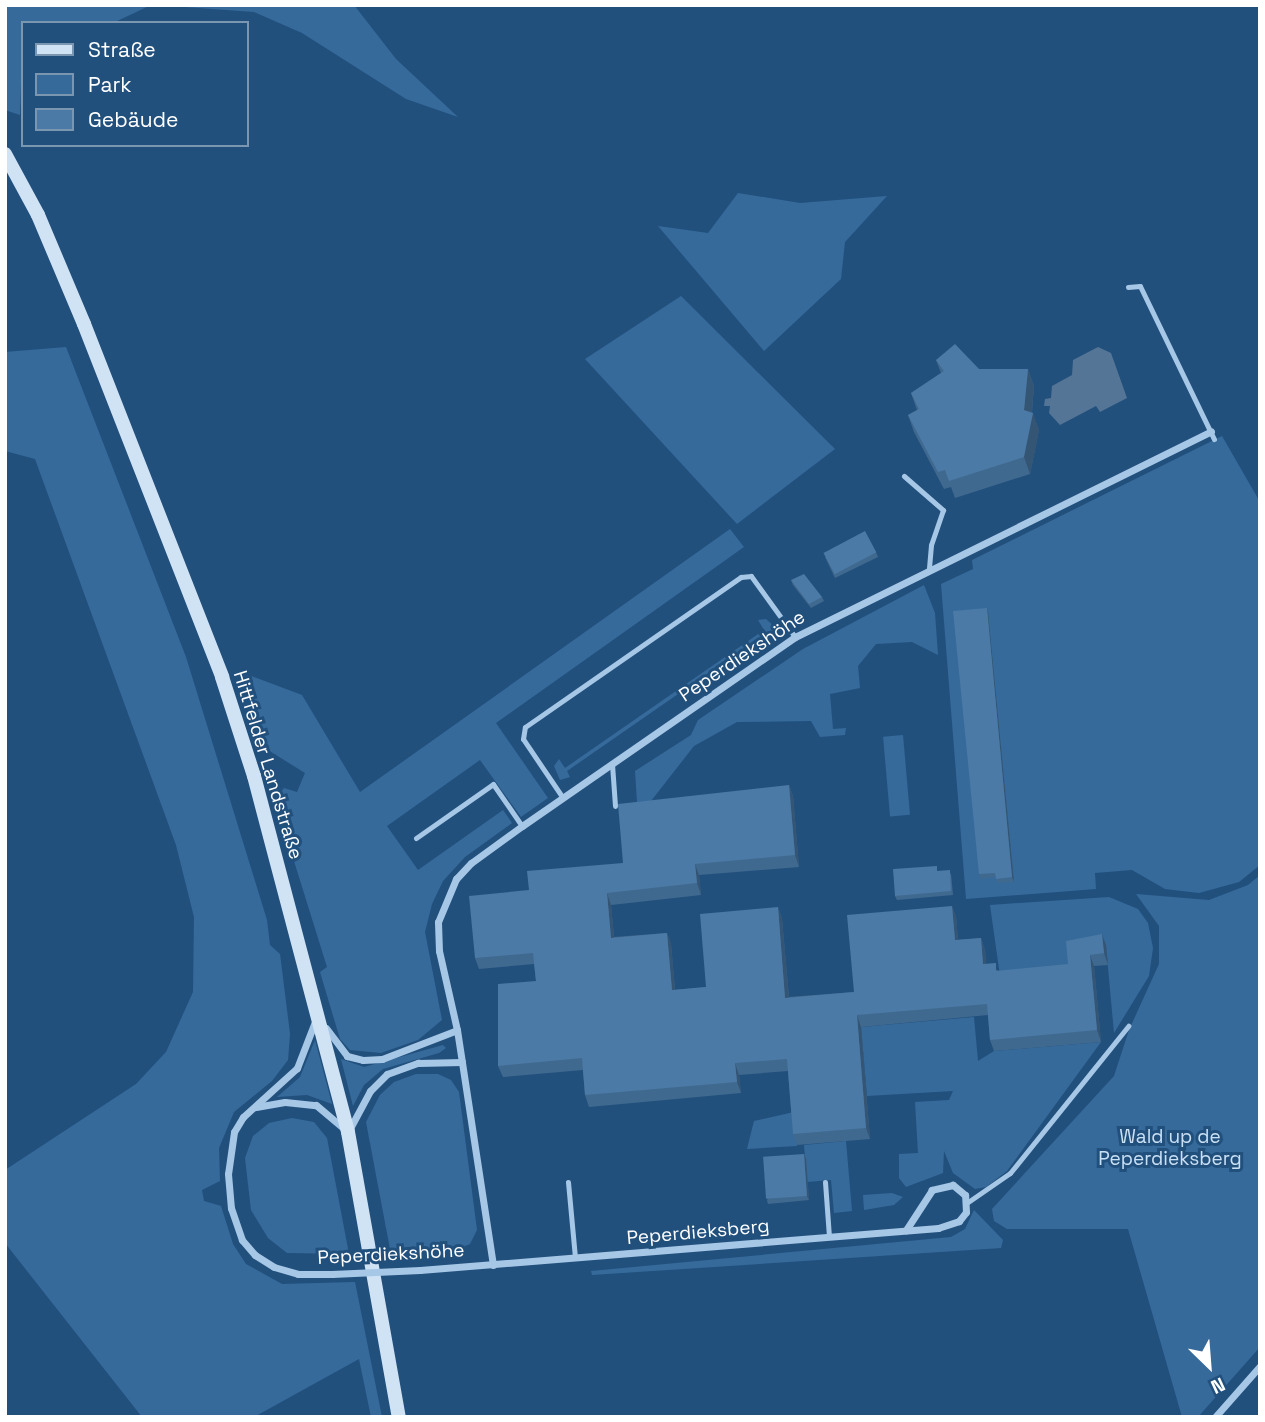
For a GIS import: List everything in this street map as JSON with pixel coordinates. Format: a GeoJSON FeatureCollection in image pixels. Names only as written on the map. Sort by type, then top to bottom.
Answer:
{"type":"FeatureCollection","features":[{"type":"Feature","properties":{"kind":"main road","name":"Hittfelder Landstraße"},"geometry":{"type":"LineString","coordinates":[[5,155],[57,257],[222,677],[254,776],[348,1132],[400,1417]]}},
{"type":"Feature","properties":{"kind":"street","name":"Peperdiekshöhe"},"geometry":{"type":"LineString","coordinates":[[319,1015],[309,1030],[297,1068],[243,1117],[230,1149],[231,1208],[242,1240],[274,1267],[298,1274],[493,1265],[463,1062],[439,951],[442,909],[456,879],[471,863],[522,826],[794,637],[1213,435]]}},
{"type":"Feature","properties":{"kind":"street"},"geometry":{"type":"LineString","coordinates":[[319,1015],[347,1056],[363,1060],[382,1059],[457,1030]]}},
{"type":"Feature","properties":{"kind":"street"},"geometry":{"type":"LineString","coordinates":[[255,1107],[285,1102],[316,1105],[348,1132],[370,1091],[387,1074],[418,1063],[463,1062]]}},
{"type":"Feature","properties":{"kind":"street"},"geometry":{"type":"LineString","coordinates":[[906,1230],[922,1201],[940,1186],[953,1185],[968,1202]]}},
{"type":"Feature","properties":{"kind":"street","name":"Peperdieksberg"},"geometry":{"type":"LineString","coordinates":[[493,1265],[949,1227],[966,1212],[968,1202]]}},
{"type":"Feature","properties":{"kind":"street"},"geometry":{"type":"LineString","coordinates":[[1215,1417],[1260,1366]]}},
{"type":"Feature","properties":{"kind":"lane"},"geometry":{"type":"LineString","coordinates":[[1128,287],[1140,286],[1213,435]]}},
{"type":"Feature","properties":{"kind":"lane"},"geometry":{"type":"LineString","coordinates":[[904,476],[943,510],[931,545],[929,570]]}},
{"type":"Feature","properties":{"kind":"lane"},"geometry":{"type":"LineString","coordinates":[[563,798],[523,739],[525,727],[730,585],[751,576],[794,637]]}},
{"type":"Feature","properties":{"kind":"lane"},"geometry":{"type":"LineString","coordinates":[[612,764],[615,806]]}},
{"type":"Feature","properties":{"kind":"lane"},"geometry":{"type":"LineString","coordinates":[[416,838],[493,785],[522,826]]}},
{"type":"Feature","properties":{"kind":"lane"},"geometry":{"type":"LineString","coordinates":[[968,1202],[1010,1173],[1128,1026]]}},
{"type":"Feature","properties":{"kind":"lane"},"geometry":{"type":"LineString","coordinates":[[568,1182],[575,1258]]}},
{"type":"Feature","properties":{"kind":"lane"},"geometry":{"type":"LineString","coordinates":[[825,1182],[829,1237]]}},
{"type":"Feature","properties":{"kind":"green space"},"geometry":{"type":"Polygon","coordinates":[[[5,5],[151,5],[117,21],[21,21],[20,115],[5,110],[5,5]]]}},
{"type":"Feature","properties":{"kind":"green space"},"geometry":{"type":"Polygon","coordinates":[[[354,5],[396,59],[458,117],[406,99],[302,33],[254,12],[171,6],[354,5]]]}},
{"type":"Feature","properties":{"kind":"green space"},"geometry":{"type":"Polygon","coordinates":[[[738,193],[800,203],[887,196],[845,242],[841,279],[764,351],[658,226],[708,233],[738,193]]]}},
{"type":"Feature","properties":{"kind":"green space"},"geometry":{"type":"Polygon","coordinates":[[[681,296],[835,449],[737,524],[585,359],[681,296]]]}},
{"type":"Feature","properties":{"kind":"green space"},"geometry":{"type":"Polygon","coordinates":[[[66,347],[186,657],[267,920],[270,945],[280,954],[290,1034],[288,1060],[272,1081],[234,1112],[219,1148],[220,1181],[202,1190],[204,1201],[221,1206],[233,1244],[246,1264],[282,1284],[355,1282],[382,1417],[371,1417],[359,1359],[254,1417],[142,1417],[5,1243],[5,1170],[136,1084],[166,1052],[193,992],[194,917],[176,845],[35,459],[5,451],[5,352],[66,347]]]}},
{"type":"Feature","properties":{"kind":"green space"},"geometry":{"type":"Polygon","coordinates":[[[1222,436],[1260,502],[1260,865],[1239,882],[1199,893],[1165,889],[1132,870],[1095,873],[1096,889],[966,899],[941,584],[973,569],[972,560],[1222,436]]]}},
{"type":"Feature","properties":{"kind":"green space"},"geometry":{"type":"Polygon","coordinates":[[[730,529],[744,547],[496,723],[548,798],[521,817],[480,760],[387,826],[418,870],[503,810],[512,823],[465,857],[443,881],[432,904],[425,932],[442,1020],[418,1040],[381,1053],[350,1050],[340,1039],[320,972],[327,967],[275,800],[284,788],[297,792],[305,773],[268,750],[246,674],[302,695],[360,792],[730,529]]]}},
{"type":"Feature","properties":{"kind":"green space"},"geometry":{"type":"Polygon","coordinates":[[[924,585],[935,613],[938,655],[912,642],[876,644],[858,666],[860,688],[830,694],[833,729],[846,728],[845,735],[820,737],[811,721],[737,722],[694,746],[651,801],[637,802],[635,771],[691,735],[698,720],[803,649],[924,585]]]}},
{"type":"Feature","properties":{"kind":"green space"},"geometry":{"type":"Polygon","coordinates":[[[766,619],[777,629],[775,635],[770,638],[766,633],[567,771],[570,777],[560,780],[554,766],[559,759],[565,768],[764,630],[758,620],[766,619]]]}},
{"type":"Feature","properties":{"kind":"green space"},"geometry":{"type":"Polygon","coordinates":[[[903,735],[910,815],[890,816],[883,737],[903,735]]]}},
{"type":"Feature","properties":{"kind":"green space","name":"Wald up de Peperdieksberg"},"geometry":{"type":"Polygon","coordinates":[[[1260,875],[1260,1347],[1198,1417],[1182,1417],[1128,1229],[1007,1229],[994,1221],[992,1209],[1114,1076],[1129,1030],[1159,964],[1159,926],[1136,894],[1209,900],[1248,885],[1260,875]]]}},
{"type":"Feature","properties":{"kind":"green space"},"geometry":{"type":"Polygon","coordinates":[[[1109,897],[1138,909],[1148,923],[1153,948],[1149,976],[1114,1033],[1106,946],[1072,976],[1001,983],[990,905],[1109,897]]]}},
{"type":"Feature","properties":{"kind":"green space"},"geometry":{"type":"Polygon","coordinates":[[[974,1017],[978,1061],[994,1051],[1101,1042],[1007,1171],[986,1187],[975,1189],[953,1173],[944,1151],[943,1173],[906,1187],[899,1178],[899,1154],[918,1153],[915,1102],[949,1100],[953,1091],[867,1096],[861,1027],[974,1017]]]}},
{"type":"Feature","properties":{"kind":"green space"},"geometry":{"type":"Polygon","coordinates":[[[315,1040],[332,1104],[307,1095],[277,1097],[300,1077],[315,1040]]]}},
{"type":"Feature","properties":{"kind":"green space"},"geometry":{"type":"Polygon","coordinates":[[[443,1045],[446,1048],[439,1053],[383,1069],[364,1085],[353,1106],[341,1059],[364,1067],[443,1045]]]}},
{"type":"Feature","properties":{"kind":"green space"},"geometry":{"type":"Polygon","coordinates":[[[416,1074],[438,1074],[451,1080],[459,1092],[477,1230],[470,1244],[455,1250],[390,1249],[366,1122],[380,1095],[394,1082],[416,1074]]]}},
{"type":"Feature","properties":{"kind":"green space"},"geometry":{"type":"Polygon","coordinates":[[[794,1112],[797,1146],[747,1149],[754,1121],[794,1112]]]}},
{"type":"Feature","properties":{"kind":"green space"},"geometry":{"type":"Polygon","coordinates":[[[292,1118],[314,1122],[327,1138],[349,1254],[287,1253],[268,1238],[251,1210],[245,1158],[253,1136],[269,1123],[292,1118]]]}},
{"type":"Feature","properties":{"kind":"green space"},"geometry":{"type":"Polygon","coordinates":[[[846,1141],[852,1211],[834,1213],[831,1180],[807,1182],[804,1145],[846,1141]]]}},
{"type":"Feature","properties":{"kind":"green space"},"geometry":{"type":"Polygon","coordinates":[[[892,1193],[903,1197],[894,1205],[864,1210],[863,1195],[892,1193]]]}},
{"type":"Feature","properties":{"kind":"green space"},"geometry":{"type":"Polygon","coordinates":[[[974,1210],[1003,1240],[1001,1248],[592,1275],[591,1271],[951,1237],[965,1229],[974,1210]]]}},
{"type":"Feature","properties":{"kind":"shaded area"},"geometry":{"type":"Polygon","coordinates":[[[1098,347],[1111,353],[1127,398],[1100,412],[1096,406],[1060,425],[1049,413],[1050,406],[1044,406],[1045,399],[1051,398],[1052,386],[1072,375],[1073,360],[1098,347]]]}},
{"type":"Feature","properties":{"kind":"building"},"geometry":{"type":"Polygon","coordinates":[[[955,344],[979,369],[1028,369],[1024,410],[1033,413],[1024,457],[949,481],[945,470],[938,472],[908,415],[919,409],[911,393],[944,371],[936,360],[955,344]]]}},
{"type":"Feature","properties":{"kind":"building"},"geometry":{"type":"Polygon","coordinates":[[[865,531],[876,552],[835,574],[824,553],[865,531]]]}},
{"type":"Feature","properties":{"kind":"building"},"geometry":{"type":"Polygon","coordinates":[[[804,574],[822,597],[809,604],[791,580],[804,574]]]}},
{"type":"Feature","properties":{"kind":"building"},"geometry":{"type":"Polygon","coordinates":[[[987,608],[1012,877],[996,879],[995,873],[979,874],[953,611],[987,608]]]}},
{"type":"Feature","properties":{"kind":"building"},"geometry":{"type":"Polygon","coordinates":[[[789,785],[795,855],[695,864],[697,883],[607,893],[611,938],[667,933],[672,990],[706,987],[700,914],[778,907],[785,998],[854,992],[847,915],[952,906],[955,940],[981,938],[983,964],[996,963],[996,971],[1068,964],[1066,941],[1102,934],[1104,953],[1090,955],[1097,1030],[990,1040],[987,1004],[857,1015],[866,1128],[793,1134],[787,1059],[735,1063],[737,1082],[585,1095],[582,1058],[498,1066],[498,984],[536,981],[533,953],[475,958],[469,896],[529,890],[527,871],[623,863],[618,804],[789,785]]]}},
{"type":"Feature","properties":{"kind":"building"},"geometry":{"type":"Polygon","coordinates":[[[937,866],[937,871],[950,870],[951,891],[895,896],[893,869],[937,866]]]}},
{"type":"Feature","properties":{"kind":"building"},"geometry":{"type":"Polygon","coordinates":[[[804,1154],[807,1196],[766,1199],[763,1157],[804,1154]]]}}]}
